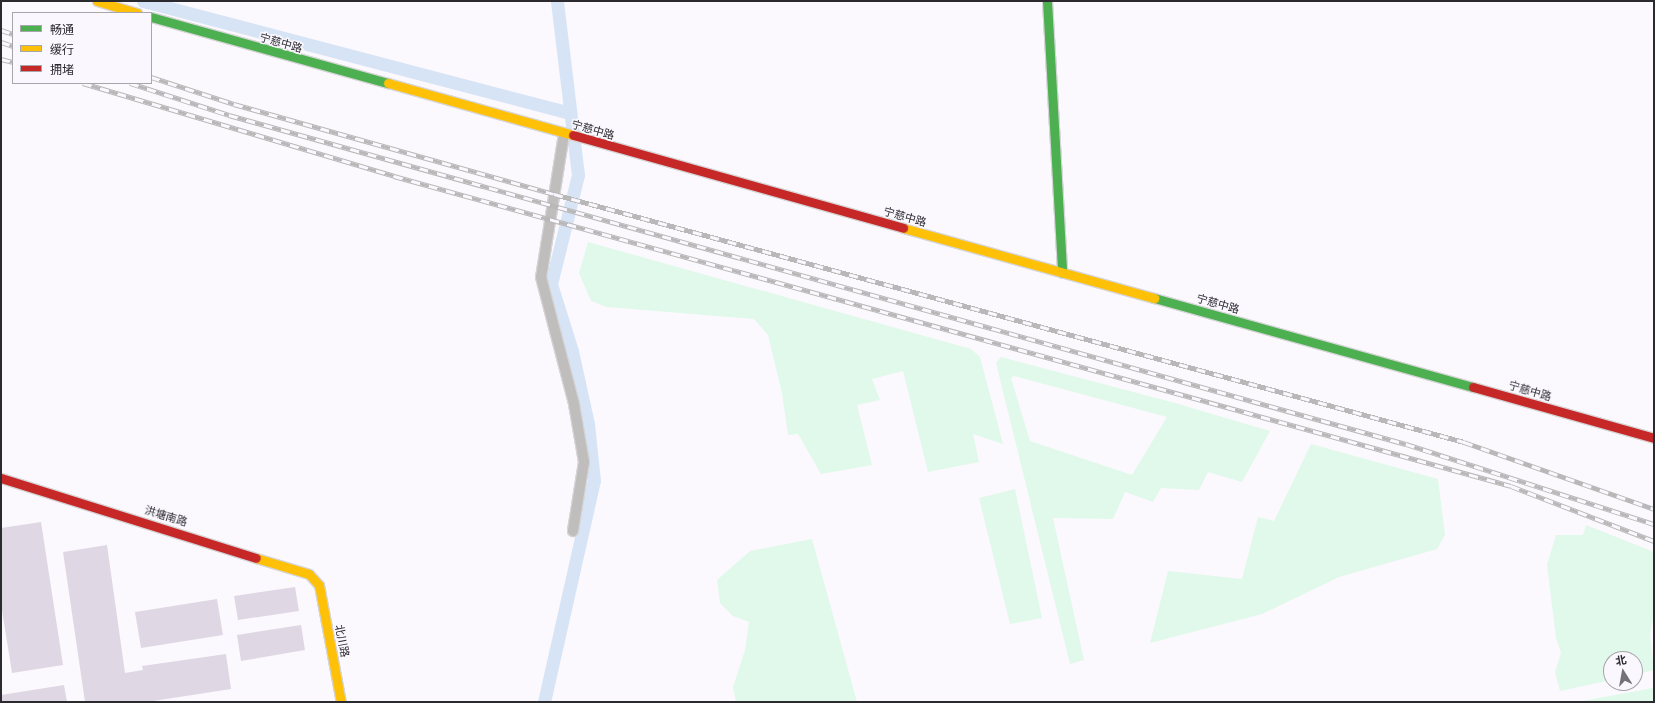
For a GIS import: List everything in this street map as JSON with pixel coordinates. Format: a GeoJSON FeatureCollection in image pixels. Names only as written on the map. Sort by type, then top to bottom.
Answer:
{"type":"FeatureCollection","features":[{"type":"Feature","properties":{"kind":"main road"},"geometry":{"type":"LineString","coordinates":[[97,1],[134,12]]}},
{"type":"Feature","properties":{"kind":"main road"},"geometry":{"type":"LineString","coordinates":[[1047,1],[1062,273]]}},
{"type":"Feature","properties":{"kind":"main road","name":"宁慈中路"},"geometry":{"type":"LineString","coordinates":[[152,17],[1654,438]]}},
{"type":"Feature","properties":{"kind":"main road","name":"洪塘南路"},"geometry":{"type":"LineString","coordinates":[[1,478],[304,572],[315,578],[319,585]]}},
{"type":"Feature","properties":{"kind":"main road","name":"北川路"},"geometry":{"type":"LineString","coordinates":[[319,585],[341,702]]}},
{"type":"Feature","properties":{"kind":"street"},"geometry":{"type":"LineString","coordinates":[[565,134],[542,277],[574,404],[584,462],[574,531]]}},
{"type":"Feature","properties":{"kind":"green space"},"geometry":{"type":"Polygon","coordinates":[[[588,242],[971,349],[980,357],[1003,444],[973,434],[979,462],[928,472],[903,371],[872,379],[880,400],[857,405],[872,465],[821,474],[798,434],[788,435],[782,393],[768,335],[754,319],[607,307],[591,301],[579,273],[588,242]]]}},
{"type":"Feature","properties":{"kind":"green space"},"geometry":{"type":"Polygon","coordinates":[[[1001,357],[1175,403],[1270,431],[1242,482],[1208,472],[1199,490],[1161,488],[1153,502],[1125,492],[1113,519],[1053,518],[1084,660],[1070,664],[996,363],[1001,357]],[[1014,376],[1011,378],[1030,441],[1132,475],[1167,417],[1014,376]]]}},
{"type":"Feature","properties":{"kind":"green space"},"geometry":{"type":"Polygon","coordinates":[[[1311,444],[1438,479],[1445,535],[1437,549],[1339,577],[1262,614],[1150,643],[1168,571],[1242,579],[1258,517],[1274,521],[1311,444]]]}},
{"type":"Feature","properties":{"kind":"green space"},"geometry":{"type":"Polygon","coordinates":[[[1015,489],[1042,618],[1010,624],[979,498],[1015,489]]]}},
{"type":"Feature","properties":{"kind":"green space"},"geometry":{"type":"Polygon","coordinates":[[[1586,525],[1654,552],[1654,613],[1650,635],[1654,670],[1643,673],[1643,651],[1603,651],[1603,682],[1560,691],[1555,672],[1561,653],[1556,638],[1547,565],[1556,535],[1583,535],[1586,525]]]}},
{"type":"Feature","properties":{"kind":"green space"},"geometry":{"type":"Polygon","coordinates":[[[812,539],[857,702],[736,702],[733,687],[745,650],[749,622],[733,616],[720,603],[717,580],[750,551],[812,539]]]}},
{"type":"Feature","properties":{"kind":"green space"},"geometry":{"type":"Polygon","coordinates":[[[1653,688],[1654,702],[1577,702],[1643,691],[1653,688]]]}},
{"type":"Feature","properties":{"kind":"building"},"geometry":{"type":"Polygon","coordinates":[[[41,522],[63,665],[12,673],[1,604],[1,528],[41,522]]]}},
{"type":"Feature","properties":{"kind":"building"},"geometry":{"type":"Polygon","coordinates":[[[107,545],[125,673],[143,670],[142,666],[226,654],[231,689],[147,702],[85,702],[63,552],[107,545]]]}},
{"type":"Feature","properties":{"kind":"building"},"geometry":{"type":"Polygon","coordinates":[[[295,587],[299,611],[238,620],[234,596],[295,587]]]}},
{"type":"Feature","properties":{"kind":"building"},"geometry":{"type":"Polygon","coordinates":[[[217,599],[223,635],[141,648],[135,612],[217,599]]]}},
{"type":"Feature","properties":{"kind":"building"},"geometry":{"type":"Polygon","coordinates":[[[301,625],[305,650],[241,661],[237,635],[301,625]]]}},
{"type":"Feature","properties":{"kind":"building"},"geometry":{"type":"Polygon","coordinates":[[[64,685],[67,702],[1,702],[1,695],[64,685]]]}},
{"type":"Feature","properties":{"kind":"waterway"},"geometry":{"type":"LineString","coordinates":[[143,1],[570,113]]}},
{"type":"Feature","properties":{"kind":"waterway"},"geometry":{"type":"LineString","coordinates":[[544,702],[594,481],[588,424],[572,351],[551,284],[578,175],[557,1]]}},
{"type":"Feature","properties":{"kind":"railway"},"geometry":{"type":"LineString","coordinates":[[1,30],[12,34]]}},
{"type":"Feature","properties":{"kind":"railway"},"geometry":{"type":"LineString","coordinates":[[1,42],[12,46]]}},
{"type":"Feature","properties":{"kind":"railway"},"geometry":{"type":"LineString","coordinates":[[1,59],[12,62]]}},
{"type":"Feature","properties":{"kind":"railway"},"geometry":{"type":"LineString","coordinates":[[152,77],[234,104],[554,194],[1464,442],[1654,509]]}},
{"type":"Feature","properties":{"kind":"railway"},"geometry":{"type":"LineString","coordinates":[[86,84],[394,176],[1511,486],[1654,541]]}},
{"type":"Feature","properties":{"kind":"railway"},"geometry":{"type":"LineString","coordinates":[[133,84],[229,115],[1406,444],[1654,524]]}},
{"type":"Feature","properties":{"kind":"traffic: fast"},"geometry":{"type":"LineString","coordinates":[[1047,1],[1062,273]]}},
{"type":"Feature","properties":{"kind":"traffic: fast"},"geometry":{"type":"LineString","coordinates":[[152,17],[388,83]]}},
{"type":"Feature","properties":{"kind":"traffic: fast"},"geometry":{"type":"LineString","coordinates":[[1154,298],[1473,387]]}},
{"type":"Feature","properties":{"kind":"traffic: slow"},"geometry":{"type":"LineString","coordinates":[[97,1],[134,12]]}},
{"type":"Feature","properties":{"kind":"traffic: slow"},"geometry":{"type":"LineString","coordinates":[[388,83],[573,135]]}},
{"type":"Feature","properties":{"kind":"traffic: slow"},"geometry":{"type":"LineString","coordinates":[[903,228],[1154,298]]}},
{"type":"Feature","properties":{"kind":"traffic: slow"},"geometry":{"type":"LineString","coordinates":[[256,558],[309,574],[319,585],[341,702]]}},
{"type":"Feature","properties":{"kind":"traffic: jam"},"geometry":{"type":"LineString","coordinates":[[573,135],[903,228]]}},
{"type":"Feature","properties":{"kind":"traffic: jam"},"geometry":{"type":"LineString","coordinates":[[1473,387],[1654,438]]}},
{"type":"Feature","properties":{"kind":"traffic: jam"},"geometry":{"type":"LineString","coordinates":[[1,478],[256,558]]}}]}
